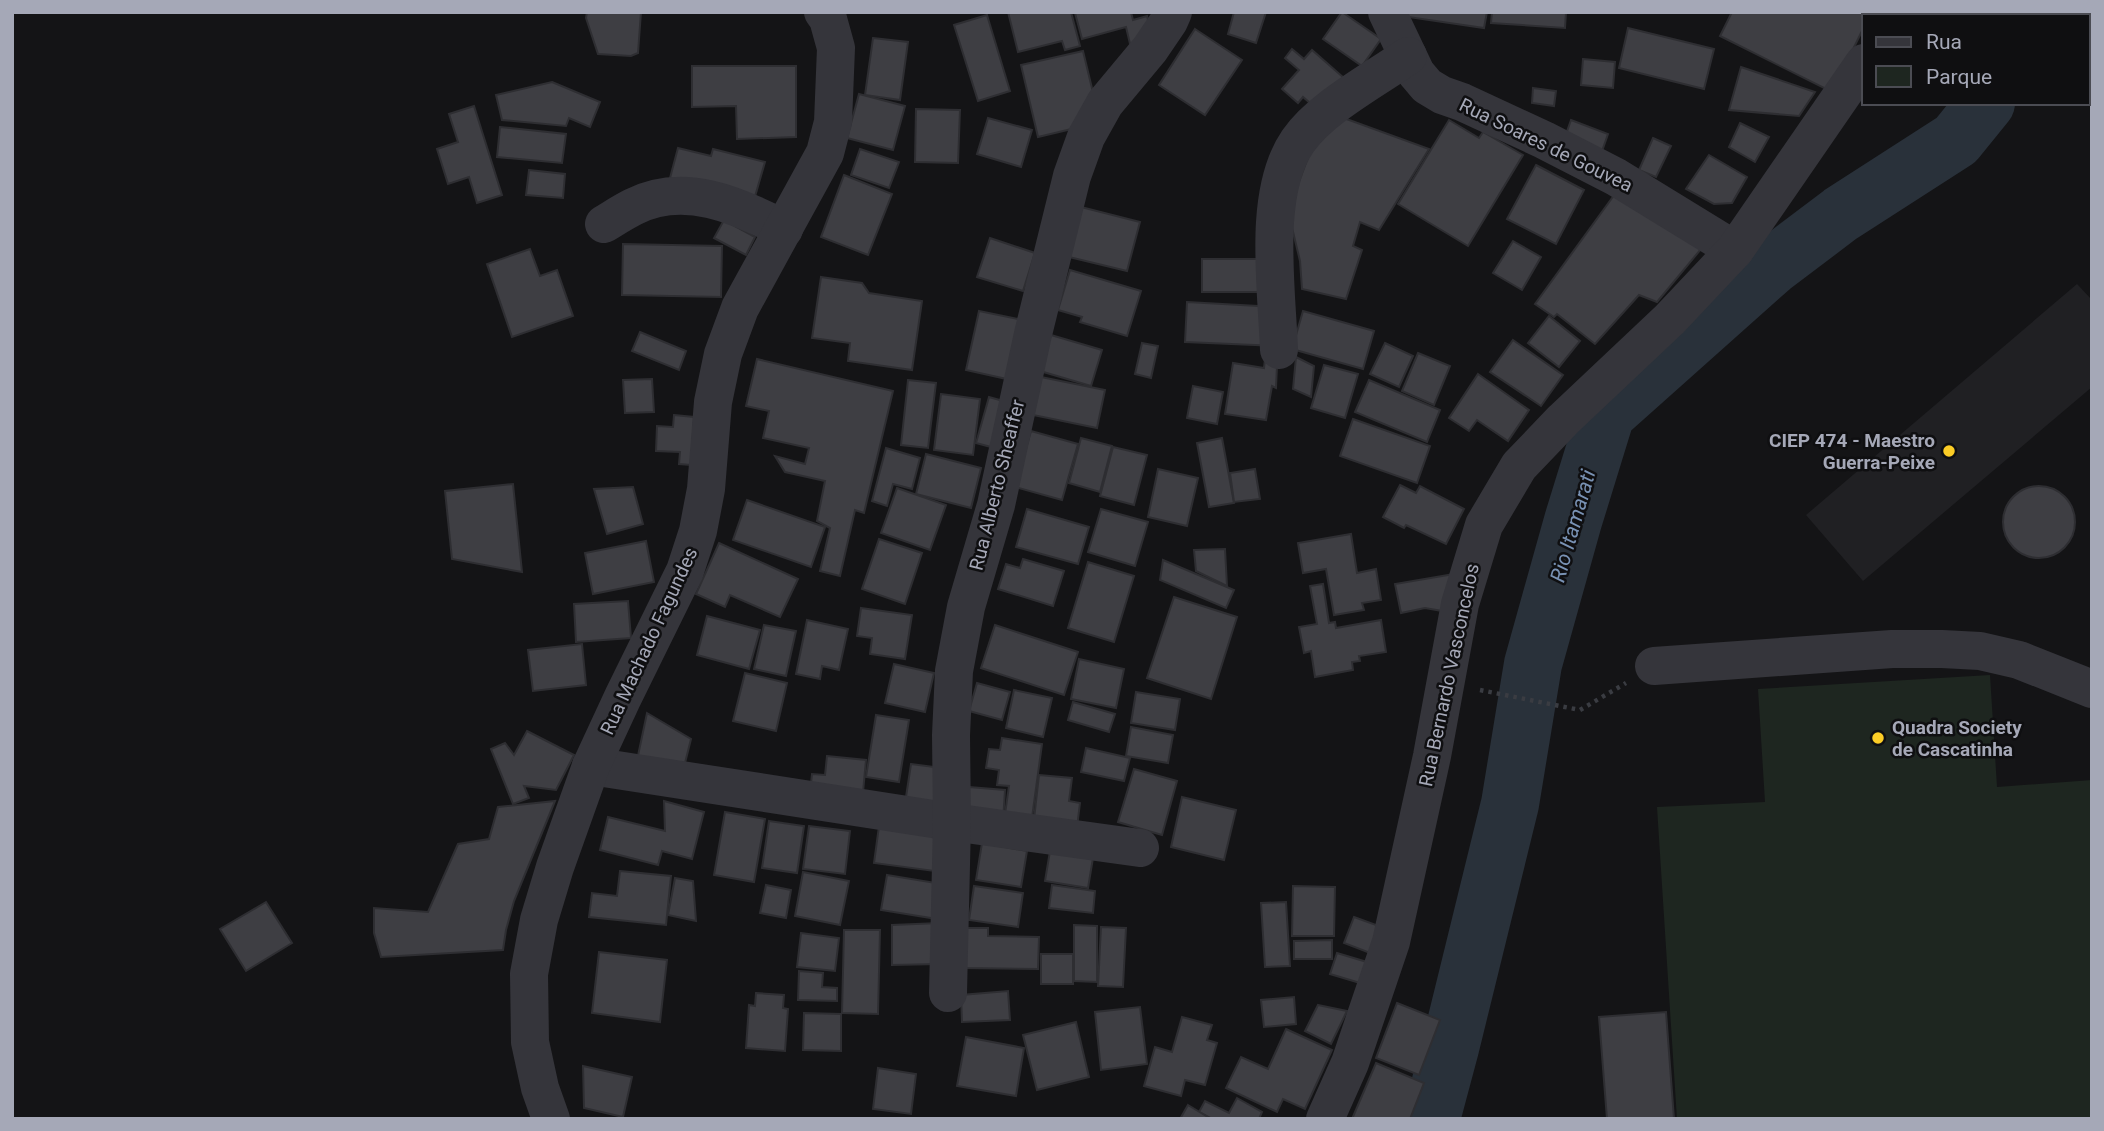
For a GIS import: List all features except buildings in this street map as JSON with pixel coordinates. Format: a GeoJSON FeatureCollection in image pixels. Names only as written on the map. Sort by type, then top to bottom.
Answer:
{"type":"FeatureCollection","features":[{"type":"Feature","properties":{"kind":"street","name":"Rua Alberto Sheaffer"},"geometry":{"type":"LineString","coordinates":[[948,993],[951,734],[954,671],[966,607],[996,505],[1033,334],[1072,176],[1086,137],[1105,103],[1150,50],[1173,12]]}},
{"type":"Feature","properties":{"kind":"street","name":"Rua Soares de Gouvea"},"geometry":{"type":"LineString","coordinates":[[1387,12],[1416,73],[1427,86],[1616,177],[1735,250]]}},
{"type":"Feature","properties":{"kind":"street","name":"Rua Machado Fagundes"},"geometry":{"type":"LineString","coordinates":[[551,1119],[540,1088],[530,1042],[529,974],[539,920],[555,867],[592,766],[622,697],[685,572],[698,531],[706,489],[713,402],[723,354],[740,308],[825,153],[833,122],[836,48],[833,14]]}},
{"type":"Feature","properties":{"kind":"street"},"geometry":{"type":"LineString","coordinates":[[1279,350],[1275,223],[1280,183],[1288,159],[1299,139],[1321,117],[1346,97],[1408,57]]}},
{"type":"Feature","properties":{"kind":"street","name":"Rua Bernardo Vasconcelos"},"geometry":{"type":"LineString","coordinates":[[1325,1119],[1350,1063],[1391,942],[1427,780],[1460,604],[1484,525],[1519,466],[1563,420],[1670,319],[1735,250],[1862,66]]}},
{"type":"Feature","properties":{"kind":"street"},"geometry":{"type":"LineString","coordinates":[[604,224],[634,206],[656,198],[682,196],[721,201],[749,211],[784,229]]}},
{"type":"Feature","properties":{"kind":"street"},"geometry":{"type":"LineString","coordinates":[[1654,666],[1892,649],[1942,649],[1980,651],[2019,660],[2092,689]]}},
{"type":"Feature","properties":{"kind":"street"},"geometry":{"type":"LineString","coordinates":[[592,766],[952,822],[1140,848]]}},
{"type":"Feature","properties":{"kind":"path"},"geometry":{"type":"LineString","coordinates":[[1486,691],[1580,710],[1654,666]]}},
{"type":"Feature","properties":{"kind":"shaded area","name":"CIEP 474 - Maestro Guerra-Peixe"},"geometry":{"type":"Polygon","coordinates":[[[2077,284],[2092,300],[2092,387],[1863,581],[1806,515],[2077,284]]]}},
{"type":"Feature","properties":{"kind":"green space"},"geometry":{"type":"Polygon","coordinates":[[[1990,675],[1997,787],[2092,780],[2092,1119],[1677,1119],[1657,807],[1765,802],[1758,689],[1990,675]]]}},
{"type":"Feature","properties":{"kind":"waterway","name":"Rio Itamarati"},"geometry":{"type":"LineString","coordinates":[[1431,1119],[1510,804],[1533,664],[1606,414],[1771,267],[1841,214],[1956,140],[1984,105]]}},
{"type":"Feature","properties":{"kind":"place","name":"CIEP 474 - Maestro Guerra-Peixe"},"geometry":{"type":"Point","coordinates":[1949,451]}},
{"type":"Feature","properties":{"kind":"place","name":"Quadra Society de Cascatinha"},"geometry":{"type":"Point","coordinates":[1878,738]}}]}
